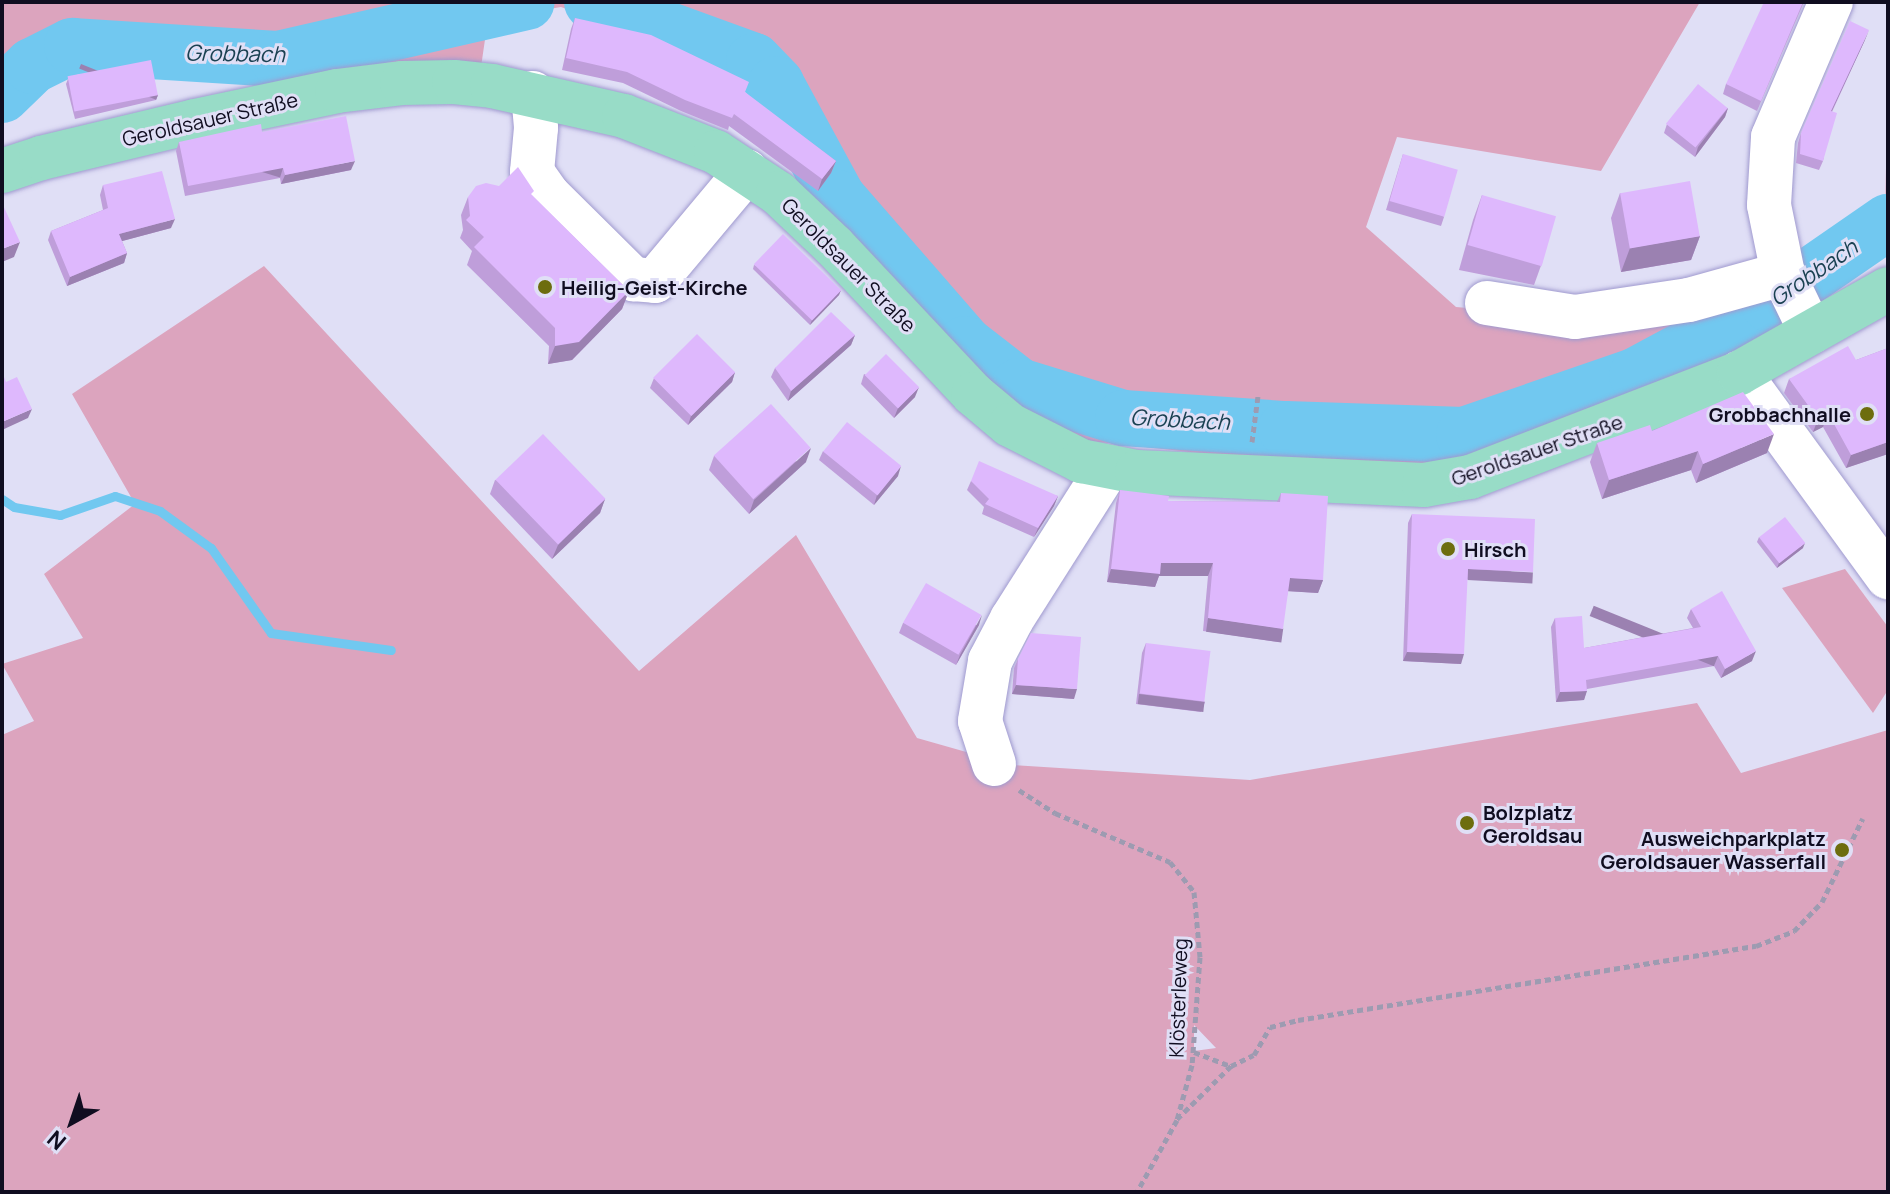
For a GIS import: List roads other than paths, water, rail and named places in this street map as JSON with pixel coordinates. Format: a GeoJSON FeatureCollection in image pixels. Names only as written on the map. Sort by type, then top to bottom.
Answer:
{"type":"FeatureCollection","features":[{"type":"Feature","properties":{"kind":"main road","name":"Geroldsauer Straße"},"geometry":{"type":"LineString","coordinates":[[2,171],[41,158],[195,121],[337,91],[402,83],[454,82],[533,93],[624,116],[683,137],[747,171],[807,218],[991,411],[1030,439],[1081,461],[1108,468],[1389,483],[1446,482],[1470,477],[1739,373],[1798,305],[1888,289]]}},
{"type":"Feature","properties":{"kind":"lane"},"geometry":{"type":"LineString","coordinates":[[1487,303],[1575,317],[1689,300],[1798,305],[1769,205],[1773,137],[1831,2]]}},
{"type":"Feature","properties":{"kind":"lane"},"geometry":{"type":"LineString","coordinates":[[533,93],[536,128],[532,172],[548,195],[633,279],[655,281],[747,171]]}},
{"type":"Feature","properties":{"kind":"lane"},"geometry":{"type":"LineString","coordinates":[[1739,373],[1888,577]]}},
{"type":"Feature","properties":{"kind":"lane"},"geometry":{"type":"LineString","coordinates":[[994,764],[980,721],[990,661],[1012,619],[1108,468]]}},
{"type":"Feature","properties":{"kind":"waterway","name":"Grobbach"},"geometry":{"type":"LineString","coordinates":[[2,95],[32,66],[72,46],[278,59],[527,2]]}},
{"type":"Feature","properties":{"kind":"waterway","name":"Grobbach"},"geometry":{"type":"LineString","coordinates":[[592,2],[754,61],[776,84],[838,198],[965,344],[1019,386],[1123,418],[1286,429],[1464,435],[1637,375],[1769,304],[1888,222]]}},
{"type":"Feature","properties":{"kind":"waterway"},"geometry":{"type":"LineString","coordinates":[[2,499],[14,507],[60,515],[115,496],[160,511],[211,548],[271,633],[391,650]]}},
{"type":"Feature","properties":{"kind":"place","name":"Heilig-Geist-Kirche"},"geometry":{"type":"Point","coordinates":[545,287]}},
{"type":"Feature","properties":{"kind":"place","name":"Grobbachhalle"},"geometry":{"type":"Point","coordinates":[1867,414]}},
{"type":"Feature","properties":{"kind":"place","name":"Hirsch"},"geometry":{"type":"Point","coordinates":[1448,549]}},
{"type":"Feature","properties":{"kind":"place","name":"Bolzplatz Geroldsau"},"geometry":{"type":"Point","coordinates":[1467,823]}},
{"type":"Feature","properties":{"kind":"place","name":"Ausweichparkplatz Geroldsauer Wasserfall"},"geometry":{"type":"Point","coordinates":[1842,850]}}]}
